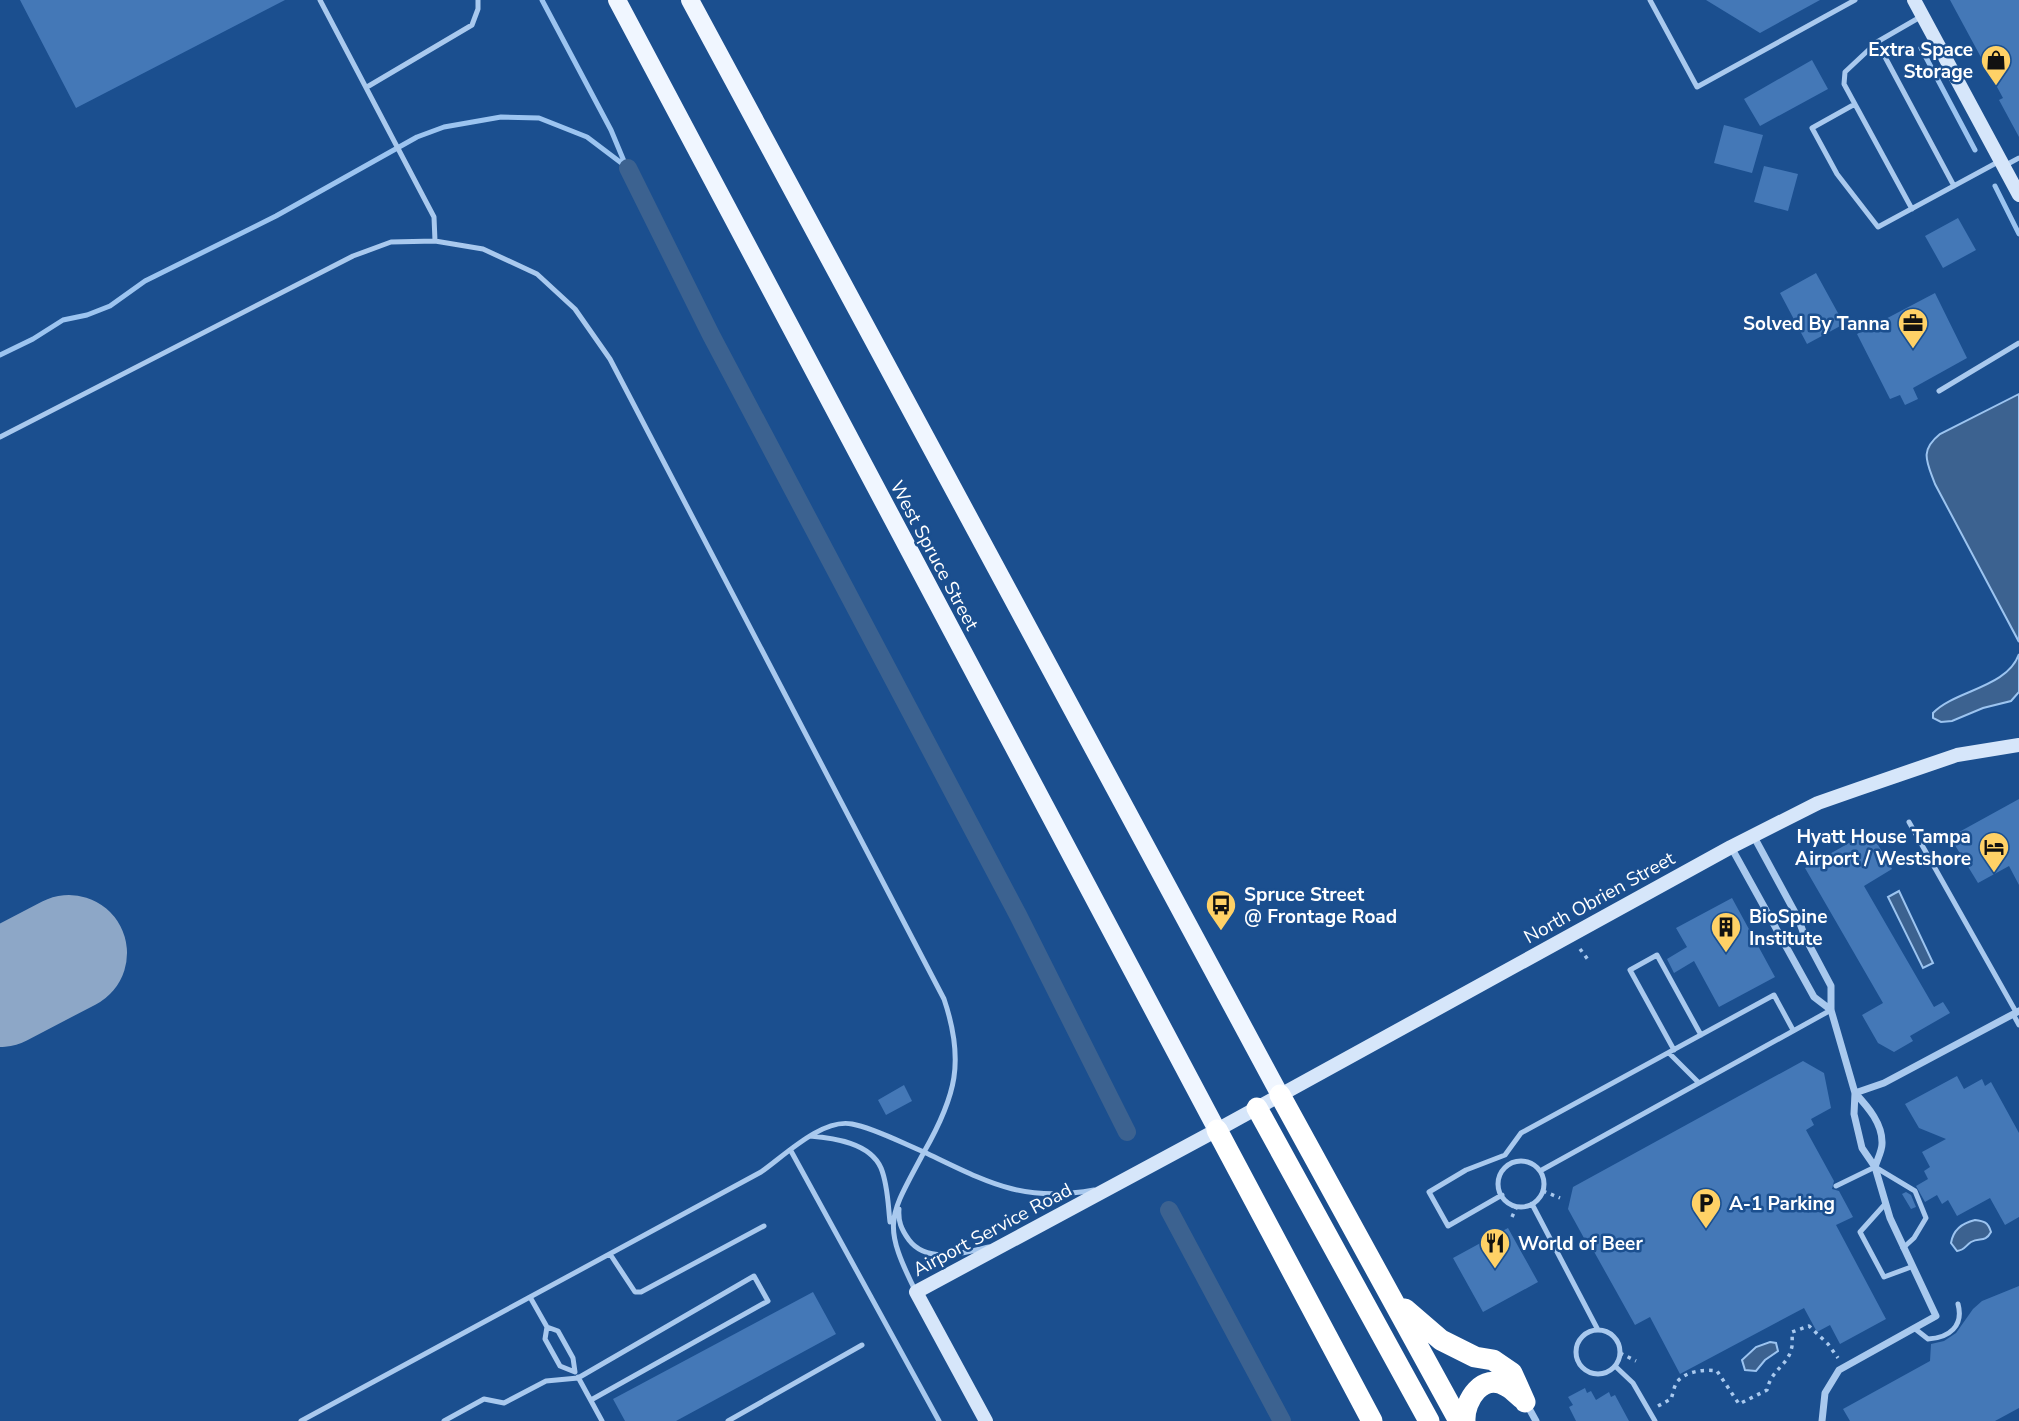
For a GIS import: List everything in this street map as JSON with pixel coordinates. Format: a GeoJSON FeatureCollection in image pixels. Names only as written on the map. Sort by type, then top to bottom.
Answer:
{"type":"FeatureCollection","features":[{"type":"Feature","properties":{"kind":"highway"},"geometry":{"type":"LineString","coordinates":[[1280,1095],[1459,1421]]}},
{"type":"Feature","properties":{"kind":"highway"},"geometry":{"type":"LineString","coordinates":[[1257,1108],[1429,1421]]}},
{"type":"Feature","properties":{"kind":"highway"},"geometry":{"type":"LineString","coordinates":[[1217,1130],[1372,1421]]}},
{"type":"Feature","properties":{"kind":"highway"},"geometry":{"type":"LineString","coordinates":[[1393,1298],[1440,1340],[1475,1357],[1493,1360],[1512,1373],[1525,1402]]}},
{"type":"Feature","properties":{"kind":"highway"},"geometry":{"type":"LineString","coordinates":[[1465,1421],[1465,1411],[1472,1393],[1487,1383],[1505,1384],[1525,1402]]}},
{"type":"Feature","properties":{"kind":"main road","name":"West Spruce Street"},"geometry":{"type":"LineString","coordinates":[[617,0],[1217,1130]]}},
{"type":"Feature","properties":{"kind":"main road"},"geometry":{"type":"LineString","coordinates":[[690,0],[1280,1095]]}},
{"type":"Feature","properties":{"kind":"street"},"geometry":{"type":"LineString","coordinates":[[1914,0],[2019,195]]}},
{"type":"Feature","properties":{"kind":"street","name":"North Obrien Street"},"geometry":{"type":"LineString","coordinates":[[1217,1130],[1753,835],[1818,803],[1957,755],[2019,745]]}},
{"type":"Feature","properties":{"kind":"street"},"geometry":{"type":"LineString","coordinates":[[1753,835],[1831,986],[1831,1010],[1855,1093],[1854,1114],[1862,1148],[1875,1167],[1903,1248],[1936,1315],[1839,1370],[1825,1393],[1822,1421]]}},
{"type":"Feature","properties":{"kind":"street"},"geometry":{"type":"LineString","coordinates":[[1731,847],[1814,997],[1831,1010]]}},
{"type":"Feature","properties":{"kind":"street"},"geometry":{"type":"LineString","coordinates":[[1855,1093],[1884,1083],[2016,1013]]}},
{"type":"Feature","properties":{"kind":"street"},"geometry":{"type":"LineString","coordinates":[[1855,1093],[1874,1114],[1882,1144],[1875,1167]]}},
{"type":"Feature","properties":{"kind":"street","name":"Airport Service Road"},"geometry":{"type":"LineString","coordinates":[[986,1421],[916,1292],[1217,1130]]}},
{"type":"Feature","properties":{"kind":"street"},"geometry":{"type":"LineString","coordinates":[[1525,1402],[1536,1421]]}},
{"type":"Feature","properties":{"kind":"lane"},"geometry":{"type":"LineString","coordinates":[[320,0],[434,217],[435,241]]}},
{"type":"Feature","properties":{"kind":"lane"},"geometry":{"type":"LineString","coordinates":[[367,87],[472,25],[478,9],[478,0]]}},
{"type":"Feature","properties":{"kind":"lane"},"geometry":{"type":"LineString","coordinates":[[1650,0],[1697,86],[1855,0]]}},
{"type":"Feature","properties":{"kind":"lane"},"geometry":{"type":"LineString","coordinates":[[1912,209],[1844,84],[1845,72],[1877,43],[1922,16]]}},
{"type":"Feature","properties":{"kind":"lane"},"geometry":{"type":"LineString","coordinates":[[1877,43],[1954,186]]}},
{"type":"Feature","properties":{"kind":"lane"},"geometry":{"type":"LineString","coordinates":[[1854,104],[1812,128],[1838,174],[1878,227],[1954,186],[2002,163],[2019,158]]}},
{"type":"Feature","properties":{"kind":"lane"},"geometry":{"type":"LineString","coordinates":[[0,437],[353,256],[391,242],[435,241],[482,249],[537,274],[575,309],[611,359],[944,999],[957,1050],[955,1080],[941,1122],[900,1198],[893,1217],[894,1241]]}},
{"type":"Feature","properties":{"kind":"lane"},"geometry":{"type":"LineString","coordinates":[[1939,391],[2019,343]]}},
{"type":"Feature","properties":{"kind":"lane"},"geometry":{"type":"LineString","coordinates":[[1909,822],[2016,1013],[2019,1025]]}},
{"type":"Feature","properties":{"kind":"lane"},"geometry":{"type":"LineString","coordinates":[[1699,1083],[1671,1051],[1630,970],[1657,955],[1701,1035]]}},
{"type":"Feature","properties":{"kind":"lane"},"geometry":{"type":"LineString","coordinates":[[1502,1195],[1447,1226],[1429,1192],[1466,1170],[1505,1155],[1521,1133],[1774,995],[1793,1031]]}},
{"type":"Feature","properties":{"kind":"lane"},"geometry":{"type":"LineString","coordinates":[[1540,1171],[1831,1010]]}},
{"type":"Feature","properties":{"kind":"lane"},"geometry":{"type":"LineString","coordinates":[[301,1421],[761,1172],[810,1136],[834,1125],[853,1124],[1001,1187],[1037,1195],[1069,1194],[1111,1186]]}},
{"type":"Feature","properties":{"kind":"lane"},"geometry":{"type":"LineString","coordinates":[[810,1136],[846,1142],[865,1150],[880,1165],[897,1253],[916,1292]]}},
{"type":"Feature","properties":{"kind":"lane"},"geometry":{"type":"LineString","coordinates":[[791,1151],[939,1421]]}},
{"type":"Feature","properties":{"kind":"lane"},"geometry":{"type":"LineString","coordinates":[[1505,1155],[1510,1164]]}},
{"type":"Feature","properties":{"kind":"lane"},"geometry":{"type":"LineString","coordinates":[[1528,1162],[1540,1171],[1543,1191],[1532,1204],[1510,1204],[1502,1195],[1498,1185],[1499,1178],[1510,1164],[1528,1162]]}},
{"type":"Feature","properties":{"kind":"lane"},"geometry":{"type":"LineString","coordinates":[[1836,1186],[1875,1167],[1915,1191],[1926,1218],[1914,1238],[1903,1248]]}},
{"type":"Feature","properties":{"kind":"lane"},"geometry":{"type":"LineString","coordinates":[[900,1198],[898,1221],[913,1246],[924,1253],[945,1255],[1002,1245]]}},
{"type":"Feature","properties":{"kind":"lane"},"geometry":{"type":"LineString","coordinates":[[1886,1203],[1860,1232],[1884,1277],[1912,1267]]}},
{"type":"Feature","properties":{"kind":"lane"},"geometry":{"type":"LineString","coordinates":[[1532,1204],[1598,1330]]}},
{"type":"Feature","properties":{"kind":"lane"},"geometry":{"type":"LineString","coordinates":[[610,1254],[635,1292],[641,1292],[764,1226]]}},
{"type":"Feature","properties":{"kind":"lane"},"geometry":{"type":"LineString","coordinates":[[444,1421],[484,1399],[504,1403],[546,1381],[577,1375],[754,1276],[768,1301],[591,1400]]}},
{"type":"Feature","properties":{"kind":"lane"},"geometry":{"type":"LineString","coordinates":[[530,1297],[547,1327],[545,1339],[560,1366],[577,1375]]}},
{"type":"Feature","properties":{"kind":"lane"},"geometry":{"type":"LineString","coordinates":[[1914,1328],[1928,1339],[1948,1335],[1960,1318],[1958,1304]]}},
{"type":"Feature","properties":{"kind":"lane"},"geometry":{"type":"LineString","coordinates":[[547,1327],[558,1331],[573,1358],[577,1375],[602,1421]]}},
{"type":"Feature","properties":{"kind":"lane"},"geometry":{"type":"LineString","coordinates":[[1598,1330],[1611,1335],[1619,1346],[1620,1353],[1615,1366],[1604,1374],[1589,1373],[1578,1362],[1576,1355],[1579,1340],[1598,1330]]}},
{"type":"Feature","properties":{"kind":"lane"},"geometry":{"type":"LineString","coordinates":[[729,1421],[862,1345]]}},
{"type":"Feature","properties":{"kind":"lane"},"geometry":{"type":"LineString","coordinates":[[1615,1366],[1633,1383],[1655,1421]]}},
{"type":"Feature","properties":{"kind":"path"},"geometry":{"type":"LineString","coordinates":[[1580,949],[1588,961]]}},
{"type":"Feature","properties":{"kind":"path"},"geometry":{"type":"LineString","coordinates":[[1543,1191],[1560,1198]]}},
{"type":"Feature","properties":{"kind":"path"},"geometry":{"type":"LineString","coordinates":[[1513,1217],[1517,1206]]}},
{"type":"Feature","properties":{"kind":"path"},"geometry":{"type":"LineString","coordinates":[[1658,1406],[1671,1399],[1677,1382],[1685,1375],[1708,1369],[1717,1371],[1735,1400],[1740,1404],[1745,1402],[1767,1390],[1774,1371],[1791,1350],[1792,1332],[1809,1326],[1838,1358]]}},
{"type":"Feature","properties":{"kind":"path"},"geometry":{"type":"LineString","coordinates":[[1620,1353],[1636,1361]]}},
{"type":"Feature","properties":{"kind":"water"},"geometry":{"type":"Polygon","coordinates":[[[2019,394],[2019,642],[1935,484],[1929,469],[1927,451],[1940,434],[2019,394]]]}},
{"type":"Feature","properties":{"kind":"water"},"geometry":{"type":"Polygon","coordinates":[[[2019,654],[2019,692],[2011,701],[1983,708],[1952,721],[1941,722],[1933,718],[1933,713],[1943,705],[2004,674],[2019,654]]]}},
{"type":"Feature","properties":{"kind":"water"},"geometry":{"type":"Polygon","coordinates":[[[1899,891],[1933,963],[1923,968],[1888,897],[1899,891]]]}},
{"type":"Feature","properties":{"kind":"water"},"geometry":{"type":"Polygon","coordinates":[[[1975,1220],[1985,1223],[1991,1232],[1987,1238],[1971,1242],[1957,1251],[1951,1243],[1954,1234],[1962,1225],[1975,1220]]]}},
{"type":"Feature","properties":{"kind":"water"},"geometry":{"type":"Polygon","coordinates":[[[1770,1342],[1776,1343],[1778,1351],[1756,1371],[1745,1370],[1742,1360],[1756,1347],[1770,1342]]]}},
{"type":"Feature","properties":{"kind":"building"},"geometry":{"type":"Polygon","coordinates":[[[20,0],[285,0],[76,108],[20,0]]]}},
{"type":"Feature","properties":{"kind":"building"},"geometry":{"type":"Polygon","coordinates":[[[1706,0],[1820,0],[1760,33],[1706,0]]]}},
{"type":"Feature","properties":{"kind":"building"},"geometry":{"type":"Polygon","coordinates":[[[1950,0],[2019,0],[2019,137],[1999,100],[2003,98],[1950,0]]]}},
{"type":"Feature","properties":{"kind":"building"},"geometry":{"type":"Polygon","coordinates":[[[1812,60],[1828,89],[1760,126],[1744,99],[1812,60]]]}},
{"type":"Feature","properties":{"kind":"building"},"geometry":{"type":"Polygon","coordinates":[[[1724,125],[1763,135],[1752,173],[1714,163],[1724,125]]]}},
{"type":"Feature","properties":{"kind":"building"},"geometry":{"type":"Polygon","coordinates":[[[1764,166],[1798,174],[1788,211],[1754,202],[1764,166]]]}},
{"type":"Feature","properties":{"kind":"building"},"geometry":{"type":"Polygon","coordinates":[[[1958,218],[1976,250],[1943,268],[1925,236],[1958,218]]]}},
{"type":"Feature","properties":{"kind":"building"},"geometry":{"type":"Polygon","coordinates":[[[1816,273],[1844,324],[1807,344],[1780,293],[1816,273]]]}},
{"type":"Feature","properties":{"kind":"building"},"geometry":{"type":"Polygon","coordinates":[[[1935,293],[1967,358],[1913,388],[1918,399],[1905,405],[1900,395],[1890,399],[1857,334],[1935,293]]]}},
{"type":"Feature","properties":{"kind":"building"},"geometry":{"type":"Polygon","coordinates":[[[2019,799],[2019,885],[2009,866],[1978,883],[1950,837],[2019,799]]]}},
{"type":"Feature","properties":{"kind":"building"},"geometry":{"type":"Polygon","coordinates":[[[1870,831],[1892,869],[1864,886],[1934,1007],[1943,1002],[1950,1013],[1910,1036],[1913,1041],[1894,1052],[1878,1043],[1862,1015],[1883,1003],[1805,868],[1870,831]]]}},
{"type":"Feature","properties":{"kind":"building","name":"BioSpine Institute"},"geometry":{"type":"Polygon","coordinates":[[[1732,898],[1775,977],[1719,1007],[1694,961],[1674,973],[1667,959],[1687,947],[1676,928],[1732,898]]]}},
{"type":"Feature","properties":{"kind":"building"},"geometry":{"type":"Polygon","coordinates":[[[1803,1061],[1824,1073],[1831,1108],[1811,1119],[1814,1125],[1806,1130],[1834,1181],[1832,1189],[1839,1191],[1853,1217],[1836,1225],[1886,1319],[1840,1344],[1830,1325],[1817,1332],[1804,1308],[1680,1374],[1650,1317],[1635,1325],[1592,1248],[1590,1249],[1568,1209],[1573,1187],[1803,1061]]]}},
{"type":"Feature","properties":{"kind":"building"},"geometry":{"type":"Polygon","coordinates":[[[1957,1076],[1964,1089],[1982,1079],[1985,1086],[1991,1082],[2019,1133],[2019,1217],[2005,1225],[1990,1198],[1957,1216],[1948,1200],[1942,1204],[1937,1195],[1925,1202],[1916,1186],[1928,1179],[1924,1171],[1930,1167],[1922,1152],[1946,1139],[1919,1128],[1905,1104],[1957,1076]]]}},
{"type":"Feature","properties":{"kind":"building"},"geometry":{"type":"Polygon","coordinates":[[[904,1085],[912,1101],[886,1115],[878,1100],[904,1085]]]}},
{"type":"Feature","properties":{"kind":"building"},"geometry":{"type":"Polygon","coordinates":[[[1906,1192],[1911,1195],[1916,1207],[1911,1209],[1902,1194],[1906,1192]]]}},
{"type":"Feature","properties":{"kind":"building","name":"World of Beer"},"geometry":{"type":"Polygon","coordinates":[[[1508,1228],[1538,1282],[1483,1312],[1453,1258],[1508,1228]]]}},
{"type":"Feature","properties":{"kind":"building"},"geometry":{"type":"Polygon","coordinates":[[[2019,1286],[2019,1408],[1995,1421],[1850,1421],[1843,1409],[1930,1361],[1931,1344],[1944,1341],[1956,1333],[1982,1301],[2019,1286]]]}},
{"type":"Feature","properties":{"kind":"building"},"geometry":{"type":"Polygon","coordinates":[[[813,1292],[836,1334],[676,1421],[625,1421],[613,1399],[813,1292]]]}},
{"type":"Feature","properties":{"kind":"building"},"geometry":{"type":"Polygon","coordinates":[[[1585,1388],[1587,1393],[1591,1391],[1596,1400],[1609,1392],[1611,1397],[1615,1395],[1629,1421],[1576,1421],[1569,1407],[1573,1405],[1568,1397],[1585,1388]]]}},
{"type":"Feature","properties":{"kind":"waterway"},"geometry":{"type":"LineString","coordinates":[[542,0],[611,130],[626,166]]}},
{"type":"Feature","properties":{"kind":"waterway"},"geometry":{"type":"LineString","coordinates":[[1921,48],[1975,150]]}},
{"type":"Feature","properties":{"kind":"waterway"},"geometry":{"type":"LineString","coordinates":[[0,355],[63,320],[110,306],[145,281],[276,216],[417,137],[444,127],[501,117],[539,118],[587,137],[628,168]]}},
{"type":"Feature","properties":{"kind":"waterway"},"geometry":{"type":"LineString","coordinates":[[628,168],[711,335],[1018,915],[1127,1132]]}},
{"type":"Feature","properties":{"kind":"waterway"},"geometry":{"type":"LineString","coordinates":[[1995,186],[2019,234]]}},
{"type":"Feature","properties":{"kind":"waterway"},"geometry":{"type":"LineString","coordinates":[[1169,1210],[1282,1421]]}},
{"type":"Feature","properties":{"kind":"runway"},"geometry":{"type":"LineString","coordinates":[[0,989],[69,953]]}},
{"type":"Feature","properties":{"kind":"place","name":"Extra Space Storage"},"geometry":{"type":"Point","coordinates":[1996,87]}},
{"type":"Feature","properties":{"kind":"place","name":"Solved By Tanna"},"geometry":{"type":"Point","coordinates":[1913,350]}},
{"type":"Feature","properties":{"kind":"place","name":"Hyatt House Tampa Airport / Westshore"},"geometry":{"type":"Point","coordinates":[1994,874]}},
{"type":"Feature","properties":{"kind":"place","name":"Spruce Street @ Frontage Road"},"geometry":{"type":"Point","coordinates":[1221,932]}},
{"type":"Feature","properties":{"kind":"place","name":"BioSpine Institute"},"geometry":{"type":"Point","coordinates":[1726,954]}},
{"type":"Feature","properties":{"kind":"place","name":"A-1 Parking"},"geometry":{"type":"Point","coordinates":[1706,1230]}},
{"type":"Feature","properties":{"kind":"place","name":"World of Beer"},"geometry":{"type":"Point","coordinates":[1495,1270]}}]}
